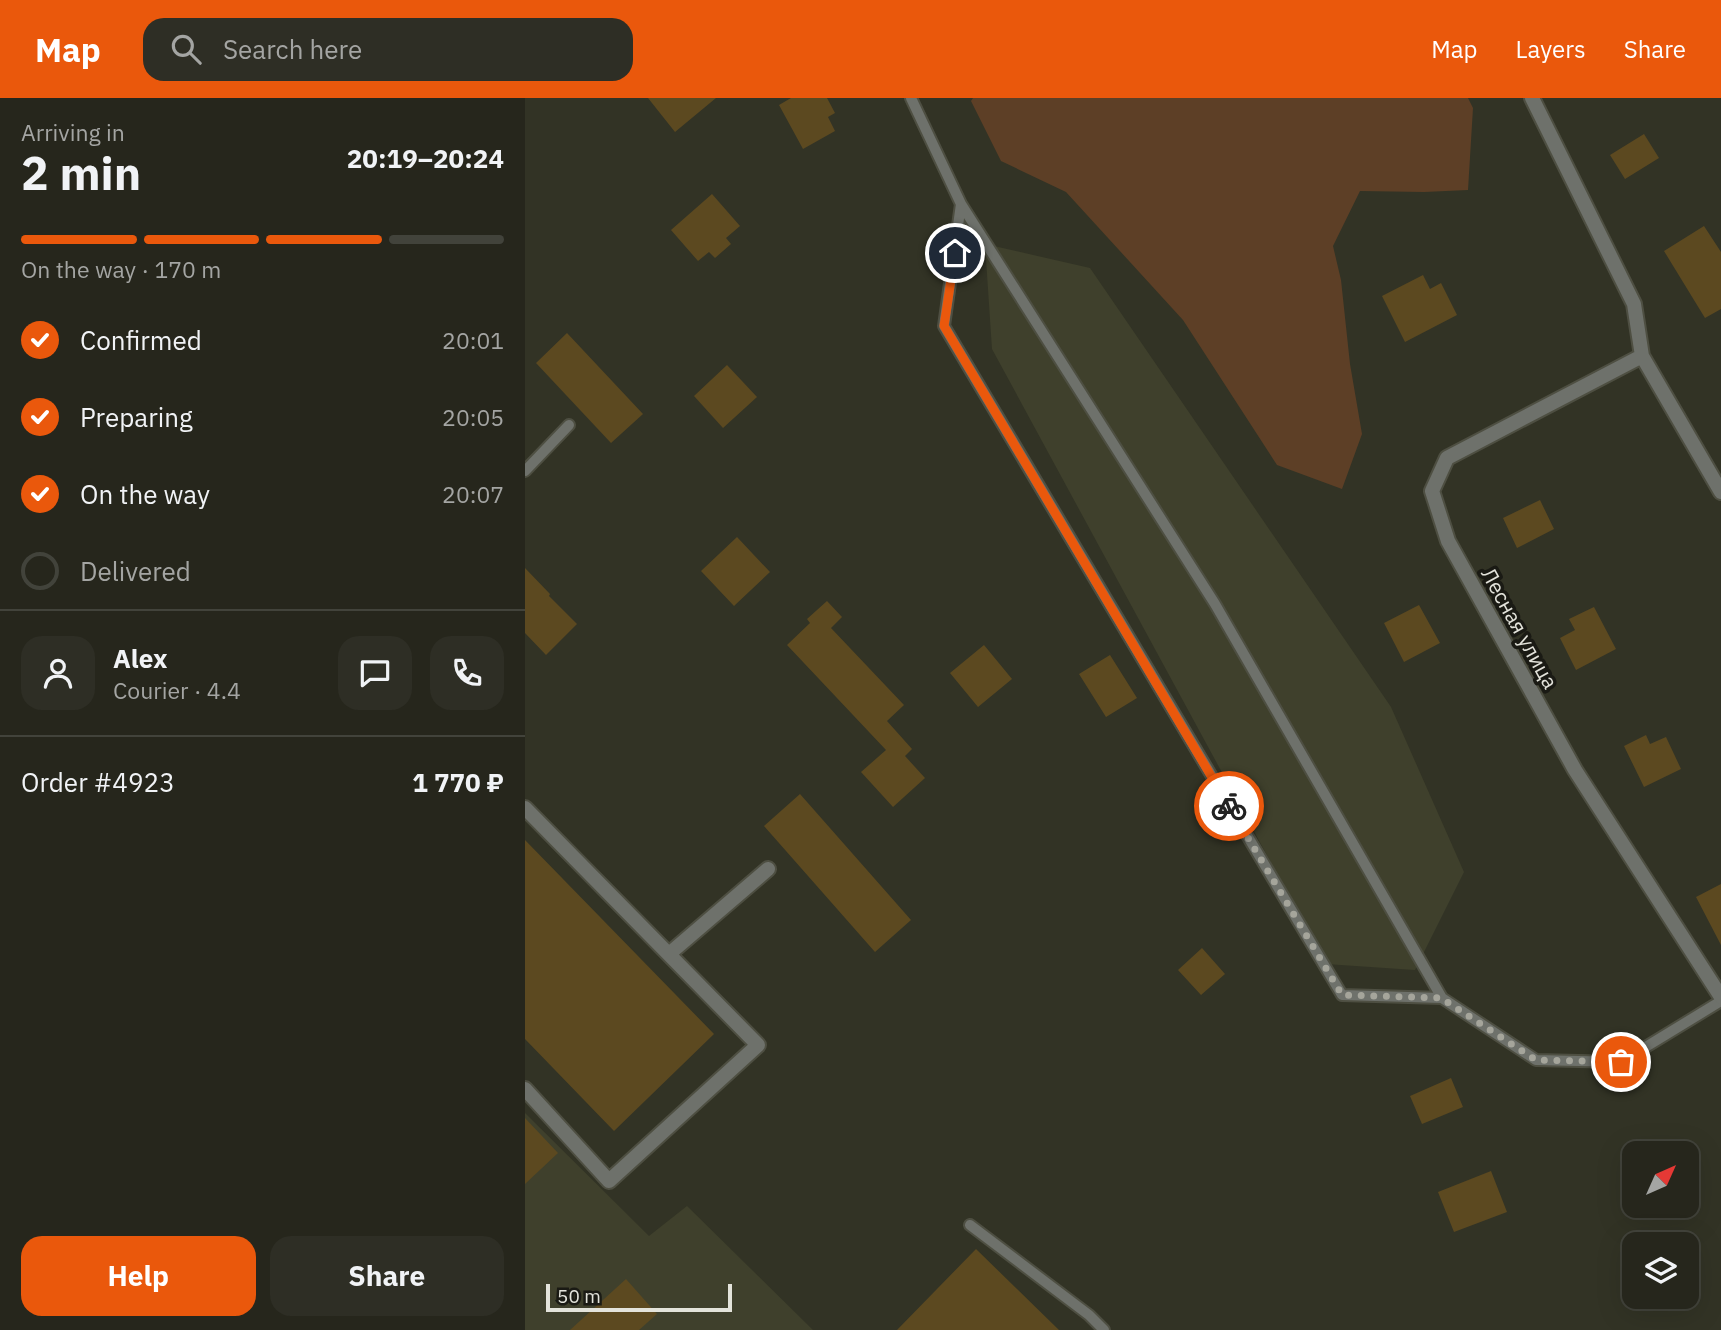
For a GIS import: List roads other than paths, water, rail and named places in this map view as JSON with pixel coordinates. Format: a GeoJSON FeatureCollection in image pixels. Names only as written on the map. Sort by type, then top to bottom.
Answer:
{"type":"FeatureCollection","features":[{"type":"Feature","properties":{"kind":"street"},"geometry":{"type":"LineString","coordinates":[[1532,98],[1634,304],[1642,356],[1721,492]]}},
{"type":"Feature","properties":{"kind":"street","name":"Лесная улица"},"geometry":{"type":"LineString","coordinates":[[1642,356],[1447,457],[1432,491],[1448,541],[1575,770],[1721,999]]}},
{"type":"Feature","properties":{"kind":"street"},"geometry":{"type":"LineString","coordinates":[[525,808],[758,1045],[609,1181],[525,1089]]}},
{"type":"Feature","properties":{"kind":"street"},"geometry":{"type":"LineString","coordinates":[[669,954],[768,869]]}},
{"type":"Feature","properties":{"kind":"lane"},"geometry":{"type":"LineString","coordinates":[[911,98],[961,204],[1215,604],[1441,998],[1536,1060],[1621,1062],[1721,999]]}},
{"type":"Feature","properties":{"kind":"lane"},"geometry":{"type":"LineString","coordinates":[[961,204],[944,326],[1342,995],[1441,998]]}},
{"type":"Feature","properties":{"kind":"lane"},"geometry":{"type":"LineString","coordinates":[[525,471],[569,425]]}},
{"type":"Feature","properties":{"kind":"lane"},"geometry":{"type":"LineString","coordinates":[[970,1225],[1089,1315],[1104,1330]]}}]}
